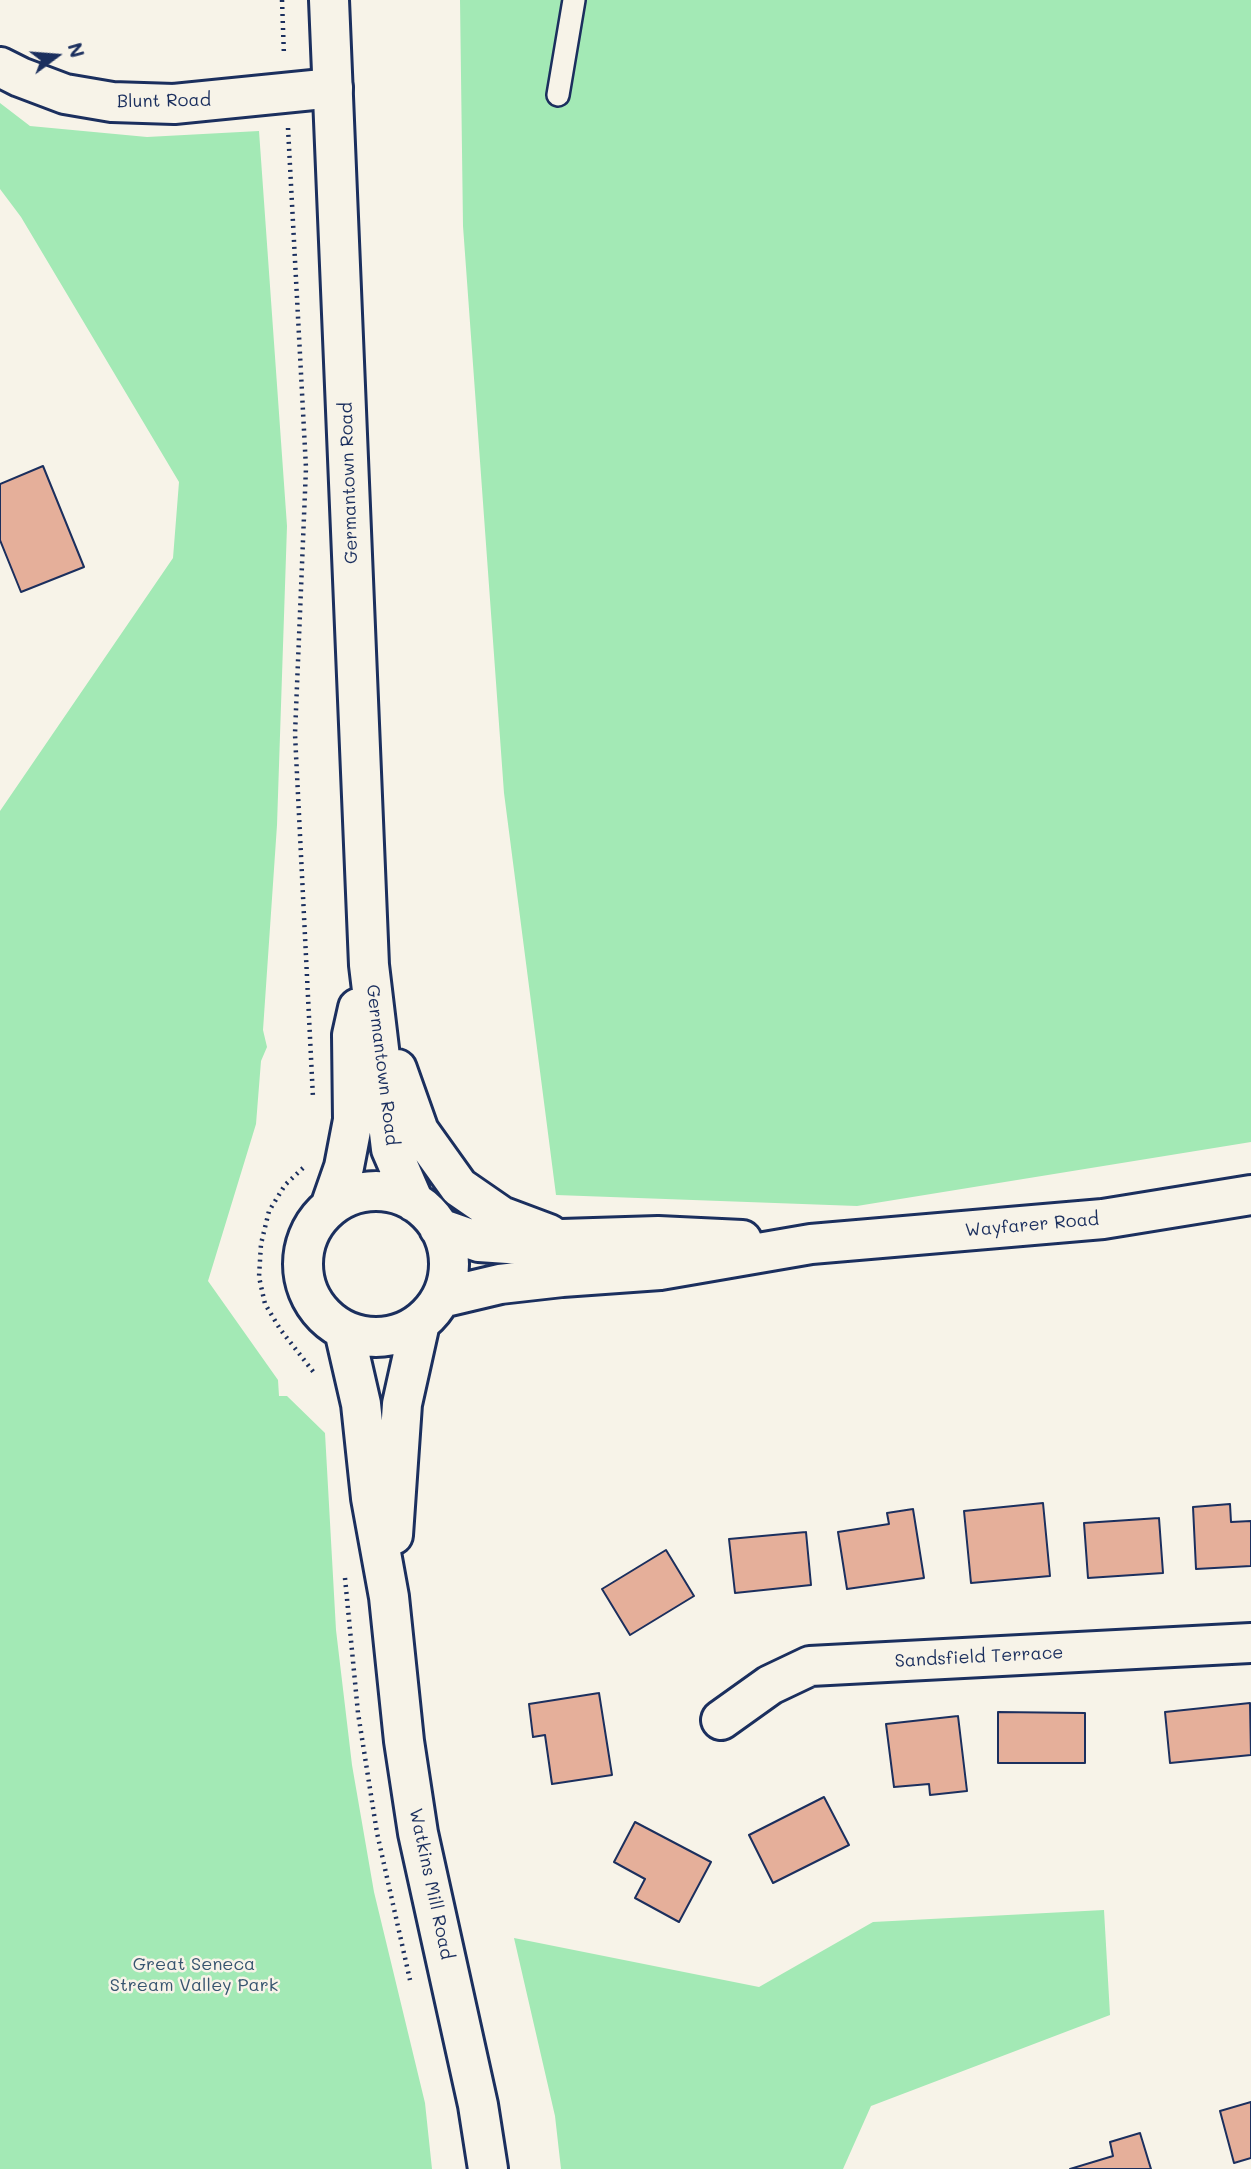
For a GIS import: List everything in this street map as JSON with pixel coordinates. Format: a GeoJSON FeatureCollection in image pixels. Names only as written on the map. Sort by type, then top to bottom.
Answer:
{"type":"FeatureCollection","features":[{"type":"Feature","properties":{"kind":"street","name":"Germantown Road"},"geometry":{"type":"LineString","coordinates":[[329,0],[369,965],[391,1149],[427,1215]]}},
{"type":"Feature","properties":{"kind":"street","name":"Blunt Road"},"geometry":{"type":"LineString","coordinates":[[0,67],[65,94],[112,102],[174,104],[333,89]]}},
{"type":"Feature","properties":{"kind":"street","name":"Germantown Road"},"geometry":{"type":"LineString","coordinates":[[330,1207],[344,1167],[353,1119],[352,1035],[369,965]]}},
{"type":"Feature","properties":{"kind":"street"},"geometry":{"type":"LineString","coordinates":[[369,965],[398,1074],[419,1131],[459,1186],[501,1216],[562,1239]]}},
{"type":"Feature","properties":{"kind":"street"},"geometry":{"type":"LineString","coordinates":[[374,1191],[398,1195],[427,1215],[447,1250],[448,1275],[430,1310],[402,1333],[383,1337],[363,1337],[344,1330],[324,1316],[310,1296],[303,1272],[305,1248],[314,1225],[330,1207],[351,1195],[374,1191]]}},
{"type":"Feature","properties":{"kind":"street","name":"Wayfarer Road"},"geometry":{"type":"LineString","coordinates":[[430,1310],[500,1284],[660,1270],[811,1244],[1102,1219],[1251,1195]]}},
{"type":"Feature","properties":{"kind":"street","name":"Wayfarer Road"},"geometry":{"type":"LineString","coordinates":[[427,1215],[479,1242],[523,1245],[562,1239],[658,1236],[811,1244]]}},
{"type":"Feature","properties":{"kind":"street","name":"Watkins Mill Road"},"geometry":{"type":"LineString","coordinates":[[389,1597],[402,1404],[430,1310]]}},
{"type":"Feature","properties":{"kind":"street","name":"Watkins Mill Road"},"geometry":{"type":"LineString","coordinates":[[344,1330],[361,1404],[371,1498],[389,1597],[404,1741],[418,1833],[478,2105],[488,2169]]}},
{"type":"Feature","properties":{"kind":"street","name":"Sandsfield Terrace"},"geometry":{"type":"LineString","coordinates":[[721,1720],[770,1685],[810,1666],[1251,1643]]}},
{"type":"Feature","properties":{"kind":"lane"},"geometry":{"type":"LineString","coordinates":[[558,95],[574,0]]}},
{"type":"Feature","properties":{"kind":"path"},"geometry":{"type":"LineString","coordinates":[[282,0],[284,63]]}},
{"type":"Feature","properties":{"kind":"path"},"geometry":{"type":"LineString","coordinates":[[289,141],[306,468],[295,734],[313,1105]]}},
{"type":"Feature","properties":{"kind":"path"},"geometry":{"type":"LineString","coordinates":[[305,1166],[285,1185],[269,1211],[261,1244],[259,1277],[265,1304],[316,1377]]}},
{"type":"Feature","properties":{"kind":"green space"},"geometry":{"type":"Polygon","coordinates":[[[460,0],[1251,0],[1251,1142],[857,1206],[556,1195],[504,793],[463,226],[460,0]]]}},
{"type":"Feature","properties":{"kind":"green space","name":"Great Seneca Stream Valley Park"},"geometry":{"type":"Polygon","coordinates":[[[0,103],[30,126],[147,137],[259,131],[287,526],[277,825],[263,1030],[267,1047],[261,1061],[256,1124],[208,1281],[278,1380],[279,1396],[287,1396],[325,1433],[336,1630],[352,1765],[374,1892],[425,2103],[432,2169],[0,2169],[0,811],[173,558],[179,482],[21,217],[0,189],[0,103]]]}},
{"type":"Feature","properties":{"kind":"green space"},"geometry":{"type":"Polygon","coordinates":[[[1104,1910],[1110,2015],[871,2106],[843,2169],[561,2169],[555,2116],[514,1938],[759,1987],[873,1922],[1104,1910]]]}},
{"type":"Feature","properties":{"kind":"building"},"geometry":{"type":"Polygon","coordinates":[[[43,466],[84,567],[21,592],[0,540],[0,484],[43,466]]]}},
{"type":"Feature","properties":{"kind":"building"},"geometry":{"type":"Polygon","coordinates":[[[1043,1503],[1050,1576],[971,1583],[964,1511],[1043,1503]]]}},
{"type":"Feature","properties":{"kind":"building"},"geometry":{"type":"Polygon","coordinates":[[[1230,1504],[1231,1522],[1251,1521],[1251,1566],[1196,1569],[1193,1507],[1230,1504]]]}},
{"type":"Feature","properties":{"kind":"building"},"geometry":{"type":"Polygon","coordinates":[[[913,1509],[924,1578],[847,1589],[838,1532],[889,1524],[887,1513],[913,1509]]]}},
{"type":"Feature","properties":{"kind":"building"},"geometry":{"type":"Polygon","coordinates":[[[1159,1518],[1163,1573],[1088,1578],[1084,1523],[1159,1518]]]}},
{"type":"Feature","properties":{"kind":"building"},"geometry":{"type":"Polygon","coordinates":[[[806,1532],[811,1585],[735,1593],[729,1539],[806,1532]]]}},
{"type":"Feature","properties":{"kind":"building"},"geometry":{"type":"Polygon","coordinates":[[[666,1550],[694,1596],[630,1635],[602,1589],[666,1550]]]}},
{"type":"Feature","properties":{"kind":"building"},"geometry":{"type":"Polygon","coordinates":[[[599,1693],[612,1775],[552,1784],[545,1735],[533,1737],[529,1704],[599,1693]]]}},
{"type":"Feature","properties":{"kind":"building"},"geometry":{"type":"Polygon","coordinates":[[[1250,1703],[1251,1755],[1170,1763],[1165,1712],[1250,1703]]]}},
{"type":"Feature","properties":{"kind":"building"},"geometry":{"type":"Polygon","coordinates":[[[998,1712],[1085,1713],[1085,1763],[998,1763],[998,1712]]]}},
{"type":"Feature","properties":{"kind":"building"},"geometry":{"type":"Polygon","coordinates":[[[958,1716],[967,1791],[930,1795],[929,1784],[894,1787],[886,1724],[958,1716]]]}},
{"type":"Feature","properties":{"kind":"building"},"geometry":{"type":"Polygon","coordinates":[[[824,1797],[849,1845],[773,1883],[749,1835],[824,1797]]]}},
{"type":"Feature","properties":{"kind":"building"},"geometry":{"type":"Polygon","coordinates":[[[635,1822],[711,1862],[679,1922],[635,1898],[645,1879],[614,1862],[635,1822]]]}},
{"type":"Feature","properties":{"kind":"building"},"geometry":{"type":"Polygon","coordinates":[[[1251,2102],[1251,2158],[1234,2163],[1220,2111],[1251,2102]]]}},
{"type":"Feature","properties":{"kind":"building"},"geometry":{"type":"Polygon","coordinates":[[[1140,2133],[1151,2169],[1070,2169],[1113,2156],[1110,2142],[1140,2133]]]}}]}
